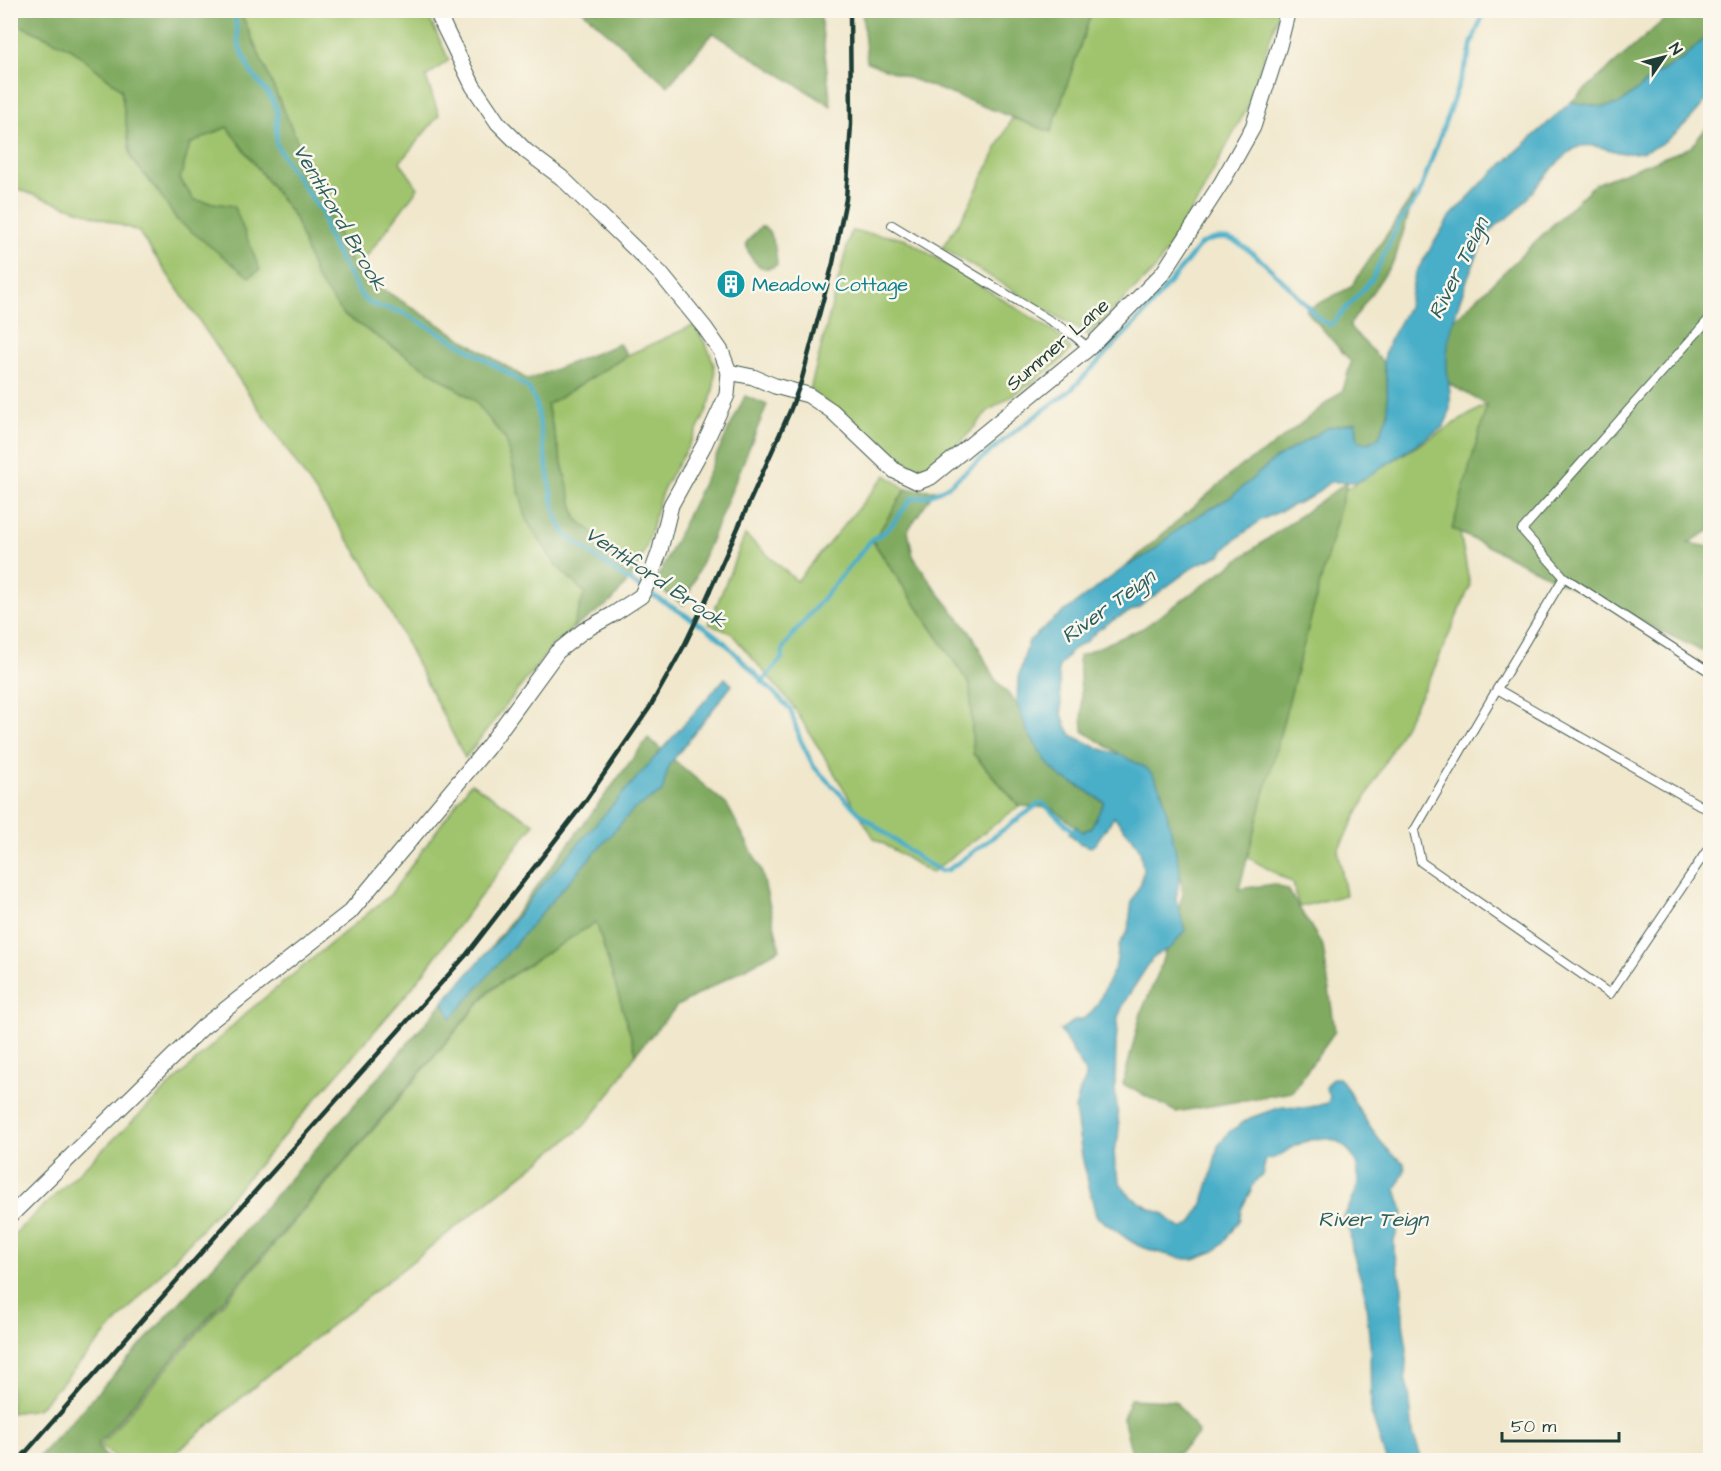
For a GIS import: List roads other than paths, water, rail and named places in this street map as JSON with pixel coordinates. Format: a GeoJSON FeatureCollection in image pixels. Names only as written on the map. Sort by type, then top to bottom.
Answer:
{"type":"FeatureCollection","features":[{"type":"Feature","properties":{"kind":"street"},"geometry":{"type":"LineString","coordinates":[[10,1216],[203,1027],[350,912],[487,748],[558,652],[583,631],[641,596],[660,550],[671,505],[704,445],[727,394],[729,372],[721,351],[705,328],[660,274],[562,178],[526,151],[498,123],[473,86],[436,10]]}},
{"type":"Feature","properties":{"kind":"street","name":"Summer Lane"},"geometry":{"type":"LineString","coordinates":[[729,372],[753,377],[808,395],[832,411],[895,471],[918,482],[931,477],[1089,348],[1163,273],[1222,182],[1253,126],[1288,10]]}},
{"type":"Feature","properties":{"kind":"lane"},"geometry":{"type":"LineString","coordinates":[[892,225],[1069,332],[1089,348]]}},
{"type":"Feature","properties":{"kind":"lane"},"geometry":{"type":"LineString","coordinates":[[1710,318],[1522,530],[1564,577],[1710,672]]}},
{"type":"Feature","properties":{"kind":"lane"},"geometry":{"type":"LineString","coordinates":[[1564,577],[1414,831],[1421,862],[1610,994],[1710,846]]}},
{"type":"Feature","properties":{"kind":"lane"},"geometry":{"type":"LineString","coordinates":[[1497,689],[1710,811]]}},
{"type":"Feature","properties":{"kind":"water","name":"River Teign"},"geometry":{"type":"Polygon","coordinates":[[[1710,33],[1710,96],[1682,128],[1645,151],[1618,152],[1590,146],[1574,149],[1552,168],[1518,209],[1496,226],[1486,239],[1471,270],[1452,327],[1447,356],[1450,410],[1443,427],[1364,479],[1357,482],[1330,482],[1311,497],[1261,520],[1231,543],[1220,555],[1196,565],[1139,607],[1099,629],[1087,641],[1073,649],[1058,668],[1062,714],[1071,735],[1098,748],[1121,755],[1146,768],[1153,775],[1162,792],[1180,869],[1176,899],[1185,930],[1171,948],[1152,959],[1126,999],[1118,1017],[1115,1089],[1119,1127],[1114,1150],[1115,1166],[1121,1185],[1131,1197],[1164,1214],[1182,1229],[1191,1224],[1203,1203],[1218,1146],[1229,1132],[1250,1118],[1275,1109],[1306,1108],[1328,1103],[1330,1096],[1326,1089],[1328,1083],[1333,1078],[1339,1078],[1343,1082],[1369,1126],[1385,1147],[1404,1163],[1405,1170],[1396,1189],[1403,1213],[1394,1241],[1394,1251],[1402,1288],[1407,1350],[1405,1378],[1409,1393],[1413,1434],[1422,1460],[1386,1460],[1371,1412],[1370,1345],[1365,1294],[1352,1249],[1350,1233],[1343,1218],[1354,1196],[1358,1181],[1356,1165],[1347,1149],[1334,1141],[1319,1139],[1303,1142],[1274,1158],[1266,1159],[1262,1175],[1256,1180],[1241,1210],[1240,1219],[1225,1241],[1215,1251],[1194,1259],[1185,1259],[1139,1246],[1096,1216],[1082,1156],[1075,1109],[1086,1078],[1084,1070],[1060,1030],[1089,1015],[1097,1005],[1116,965],[1119,945],[1128,930],[1132,901],[1141,883],[1143,869],[1140,850],[1114,817],[1091,847],[1079,843],[1069,833],[1076,826],[1082,832],[1091,828],[1104,802],[1062,778],[1048,764],[1028,733],[1017,704],[1018,678],[1029,641],[1054,619],[1124,568],[1153,551],[1178,529],[1231,497],[1275,459],[1327,428],[1356,422],[1359,441],[1368,443],[1379,437],[1388,414],[1387,382],[1383,362],[1389,341],[1408,307],[1415,274],[1449,218],[1483,182],[1571,102],[1603,107],[1620,104],[1658,73],[1683,59],[1710,33]]]}},
{"type":"Feature","properties":{"kind":"water"},"geometry":{"type":"Polygon","coordinates":[[[725,678],[732,685],[669,765],[662,792],[633,810],[451,1019],[443,1002],[500,938],[540,887],[725,678]]]}},
{"type":"Feature","properties":{"kind":"waterway","name":"Ventiford Brook"},"geometry":{"type":"LineString","coordinates":[[234,10],[239,45],[250,71],[272,99],[277,110],[276,143],[286,162],[323,214],[326,232],[363,298],[373,305],[402,312],[460,344],[529,389],[536,403],[553,503],[558,521],[567,536],[625,578],[705,627],[724,642],[790,709],[800,739],[814,767],[859,813],[920,859],[941,871],[948,870],[1040,803],[1044,804],[1076,834]]}},
{"type":"Feature","properties":{"kind":"waterway"},"geometry":{"type":"LineString","coordinates":[[762,682],[782,658],[783,648],[795,632],[873,538],[890,527],[912,498],[931,495],[948,486],[1014,432],[1071,390],[1145,313],[1201,244],[1221,238],[1238,243],[1263,262],[1321,320],[1330,325],[1333,323],[1372,279],[1399,223],[1418,197],[1485,10]]}},
{"type":"Feature","properties":{"kind":"railway"},"geometry":{"type":"LineString","coordinates":[[19,1460],[467,954],[584,803],[650,707],[704,604],[801,382],[833,263],[846,199],[851,124],[850,10]]}},
{"type":"Feature","properties":{"kind":"place","name":"Meadow Cottage"},"geometry":{"type":"Point","coordinates":[731,284]}}]}
